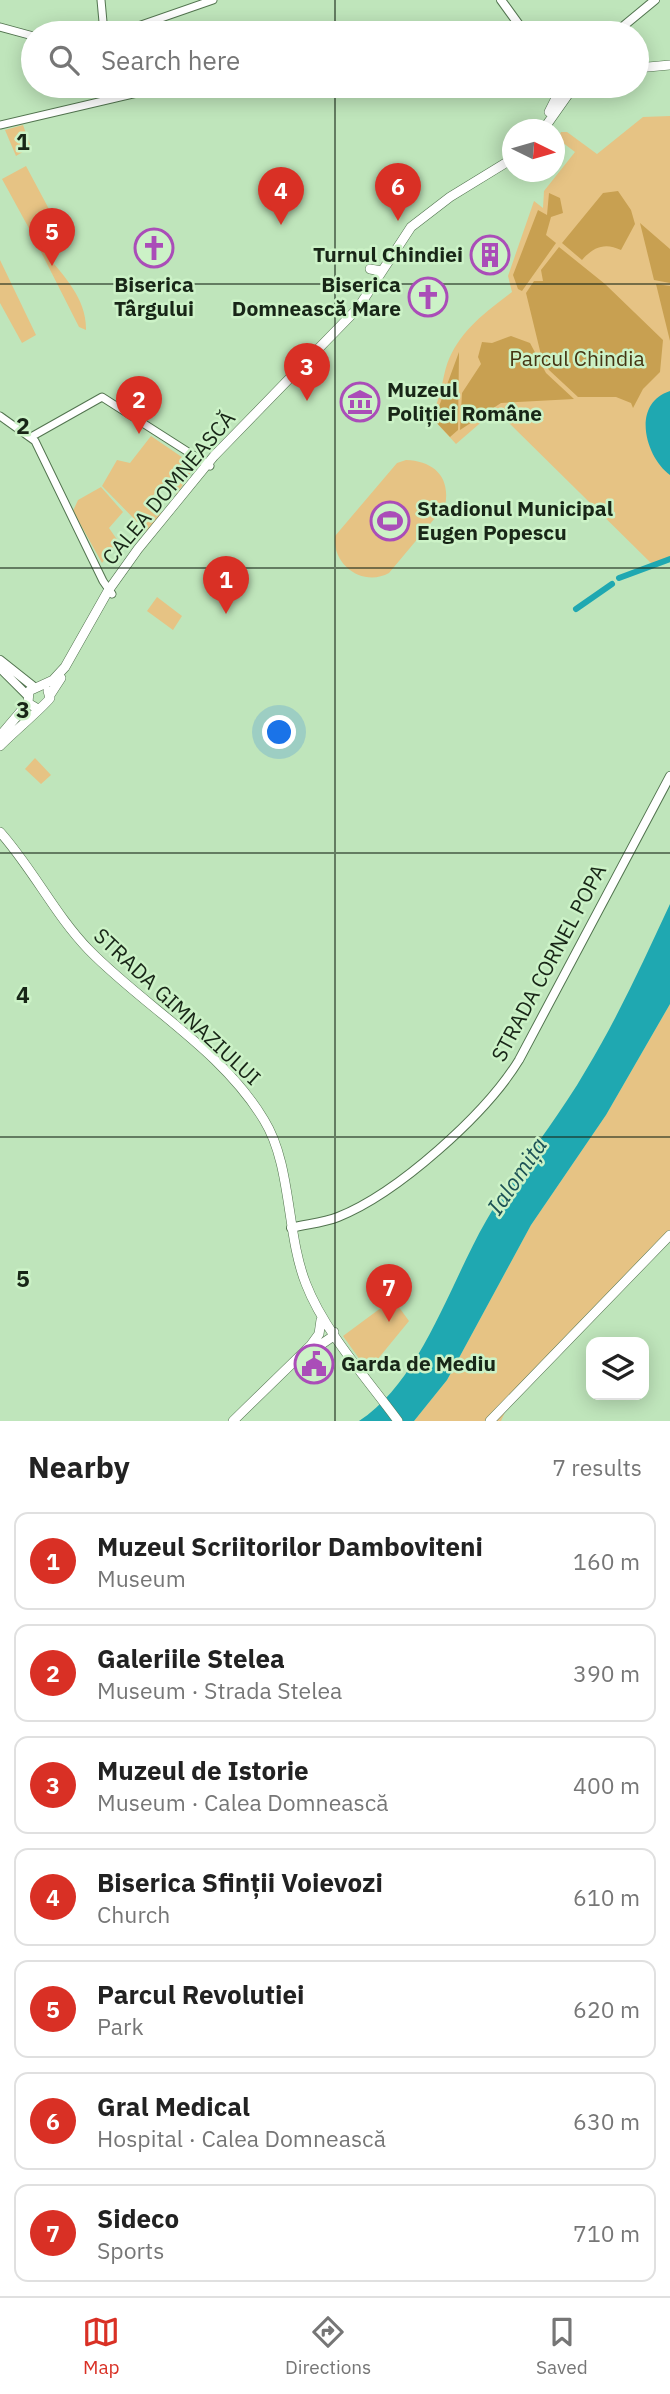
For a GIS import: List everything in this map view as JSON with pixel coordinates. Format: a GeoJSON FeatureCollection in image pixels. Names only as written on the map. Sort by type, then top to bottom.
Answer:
{"type":"FeatureCollection","features":[{"type":"Feature","properties":{"kind":"main road"},"geometry":{"type":"LineString","coordinates":[[501,0],[516,21]]}},
{"type":"Feature","properties":{"kind":"main road"},"geometry":{"type":"LineString","coordinates":[[630,21],[655,0]]}},
{"type":"Feature","properties":{"kind":"main road"},"geometry":{"type":"LineString","coordinates":[[639,21],[663,0]]}},
{"type":"Feature","properties":{"kind":"main road"},"geometry":{"type":"LineString","coordinates":[[649,67],[670,65]]}},
{"type":"Feature","properties":{"kind":"main road"},"geometry":{"type":"LineString","coordinates":[[546,119],[556,98]]}},
{"type":"Feature","properties":{"kind":"main road"},"geometry":{"type":"LineString","coordinates":[[549,119],[565,98]]}},
{"type":"Feature","properties":{"kind":"main road","name":"CALEA DOMNEASCĂ"},"geometry":{"type":"LineString","coordinates":[[38,709],[48,704],[50,695],[86,642],[110,593],[146,545],[208,465],[361,304],[411,227],[450,197],[502,166]]}},
{"type":"Feature","properties":{"kind":"main road","name":"CALEA DOMNEASCĂ"},"geometry":{"type":"LineString","coordinates":[[28,699],[38,686],[57,677],[73,656],[138,549],[198,475],[347,328],[414,230],[437,211],[502,172]]}},
{"type":"Feature","properties":{"kind":"main road"},"geometry":{"type":"LineString","coordinates":[[370,269],[382,271]]}},
{"type":"Feature","properties":{"kind":"main road"},"geometry":{"type":"LineString","coordinates":[[0,660],[50,695]]}},
{"type":"Feature","properties":{"kind":"main road"},"geometry":{"type":"LineString","coordinates":[[0,668],[38,709],[0,746]]}},
{"type":"Feature","properties":{"kind":"main road"},"geometry":{"type":"LineString","coordinates":[[0,736],[28,699]]}},
{"type":"Feature","properties":{"kind":"main road","name":"STRADA CORNEL POPA"},"geometry":{"type":"LineString","coordinates":[[291,1228],[336,1218],[395,1183],[440,1147],[501,1086],[526,1048],[670,776]]}},
{"type":"Feature","properties":{"kind":"main road","name":"STRADA GIMNAZIULUI"},"geometry":{"type":"LineString","coordinates":[[0,832],[24,859],[88,949],[207,1054],[248,1096],[273,1139],[291,1228],[306,1284],[317,1306]]}},
{"type":"Feature","properties":{"kind":"main road"},"geometry":{"type":"LineString","coordinates":[[490,1421],[670,1235]]}},
{"type":"Feature","properties":{"kind":"main road"},"geometry":{"type":"LineString","coordinates":[[317,1306],[321,1320],[398,1421]]}},
{"type":"Feature","properties":{"kind":"main road"},"geometry":{"type":"LineString","coordinates":[[317,1306],[333,1336]]}},
{"type":"Feature","properties":{"kind":"main road"},"geometry":{"type":"LineString","coordinates":[[313,1346],[321,1320]]}},
{"type":"Feature","properties":{"kind":"main road"},"geometry":{"type":"LineString","coordinates":[[313,1346],[333,1336]]}},
{"type":"Feature","properties":{"kind":"main road"},"geometry":{"type":"LineString","coordinates":[[233,1421],[313,1346],[333,1336]]}},
{"type":"Feature","properties":{"kind":"main road"},"geometry":{"type":"LineString","coordinates":[[240,1421],[297,1361]]}},
{"type":"Feature","properties":{"kind":"street"},"geometry":{"type":"LineString","coordinates":[[101,0],[103,21]]}},
{"type":"Feature","properties":{"kind":"street"},"geometry":{"type":"LineString","coordinates":[[153,21],[213,0]]}},
{"type":"Feature","properties":{"kind":"street"},"geometry":{"type":"LineString","coordinates":[[0,27],[21,33]]}},
{"type":"Feature","properties":{"kind":"street"},"geometry":{"type":"LineString","coordinates":[[0,125],[110,98]]}},
{"type":"Feature","properties":{"kind":"street"},"geometry":{"type":"LineString","coordinates":[[31,437],[103,397],[208,465]]}},
{"type":"Feature","properties":{"kind":"street"},"geometry":{"type":"LineString","coordinates":[[0,416],[31,437],[110,593]]}},
{"type":"Feature","properties":{"kind":"street"},"geometry":{"type":"LineString","coordinates":[[193,456],[198,475]]}},
{"type":"Feature","properties":{"kind":"green space","name":"Parcul Chindia"},"geometry":{"type":"Polygon","coordinates":[[[670,116],[670,562],[654,566],[501,415],[493,412],[456,444],[434,420],[421,422],[428,417],[437,402],[454,348],[476,321],[512,292],[508,276],[534,201],[543,208],[544,191],[551,182],[565,182],[565,165],[575,152],[565,144],[565,132],[597,154],[643,117],[670,116]]]}},
{"type":"Feature","properties":{"kind":"green space"},"geometry":{"type":"Polygon","coordinates":[[[23,125],[31,147],[16,156],[5,130],[23,125]]]}},
{"type":"Feature","properties":{"kind":"green space"},"geometry":{"type":"Polygon","coordinates":[[[26,166],[50,211],[50,233],[31,232],[2,179],[26,166]]]}},
{"type":"Feature","properties":{"kind":"green space"},"geometry":{"type":"Polygon","coordinates":[[[618,191],[631,210],[635,224],[621,250],[610,246],[600,247],[582,260],[562,243],[603,193],[618,191]]]}},
{"type":"Feature","properties":{"kind":"green space"},"geometry":{"type":"Polygon","coordinates":[[[549,193],[560,198],[563,213],[551,217],[546,235],[556,243],[522,291],[518,289],[513,275],[538,210],[547,215],[549,193]]]}},
{"type":"Feature","properties":{"kind":"green space"},"geometry":{"type":"Polygon","coordinates":[[[640,223],[670,249],[670,283],[654,280],[640,223]]]}},
{"type":"Feature","properties":{"kind":"green space"},"geometry":{"type":"Polygon","coordinates":[[[37,244],[76,294],[82,305],[86,330],[79,327],[37,244]]]}},
{"type":"Feature","properties":{"kind":"green space"},"geometry":{"type":"Polygon","coordinates":[[[559,247],[605,284],[663,340],[660,372],[643,389],[633,408],[631,403],[616,397],[578,397],[549,370],[542,359],[526,293],[534,281],[543,281],[541,270],[559,247]]]}},
{"type":"Feature","properties":{"kind":"green space"},"geometry":{"type":"Polygon","coordinates":[[[0,260],[36,335],[22,343],[0,303],[0,260]]]}},
{"type":"Feature","properties":{"kind":"green space"},"geometry":{"type":"Polygon","coordinates":[[[656,284],[670,286],[670,341],[656,284]]]}},
{"type":"Feature","properties":{"kind":"green space"},"geometry":{"type":"Polygon","coordinates":[[[511,336],[530,343],[546,373],[574,399],[501,403],[460,430],[462,393],[481,364],[478,357],[482,342],[492,343],[511,336]]]}},
{"type":"Feature","properties":{"kind":"green space"},"geometry":{"type":"Polygon","coordinates":[[[459,352],[458,430],[450,437],[434,420],[459,352]]]}},
{"type":"Feature","properties":{"kind":"green space"},"geometry":{"type":"Polygon","coordinates":[[[151,436],[195,466],[177,494],[162,484],[148,502],[162,514],[146,531],[102,486],[117,460],[130,463],[151,436]]]}},
{"type":"Feature","properties":{"kind":"green space","name":"Stadionul Municipal Eugen Popescu"},"geometry":{"type":"Polygon","coordinates":[[[406,460],[425,464],[438,472],[445,487],[445,506],[389,573],[370,577],[351,571],[339,556],[335,547],[335,536],[397,463],[406,460]]]}},
{"type":"Feature","properties":{"kind":"green space"},"geometry":{"type":"Polygon","coordinates":[[[101,487],[123,512],[109,528],[118,541],[102,563],[73,511],[78,500],[101,487]]]}},
{"type":"Feature","properties":{"kind":"green space"},"geometry":{"type":"Polygon","coordinates":[[[157,597],[182,616],[173,630],[147,611],[157,597]]]}},
{"type":"Feature","properties":{"kind":"green space"},"geometry":{"type":"Polygon","coordinates":[[[35,758],[51,775],[41,784],[25,769],[35,758]]]}},
{"type":"Feature","properties":{"kind":"green space"},"geometry":{"type":"Polygon","coordinates":[[[670,1004],[670,1240],[511,1399],[501,1421],[414,1421],[447,1380],[531,1225],[606,1115],[670,1004]]]}},
{"type":"Feature","properties":{"kind":"green space"},"geometry":{"type":"Polygon","coordinates":[[[393,1299],[409,1321],[368,1371],[343,1336],[393,1299]]]}},
{"type":"Feature","properties":{"kind":"water"},"geometry":{"type":"Polygon","coordinates":[[[670,391],[670,475],[654,457],[646,431],[646,419],[650,407],[670,391]]]}},
{"type":"Feature","properties":{"kind":"water","name":"Ialomița"},"geometry":{"type":"Polygon","coordinates":[[[670,904],[670,1004],[606,1115],[531,1225],[447,1380],[414,1421],[359,1421],[381,1403],[400,1382],[417,1356],[486,1221],[598,1050],[670,904]]]}},
{"type":"Feature","properties":{"kind":"waterway"},"geometry":{"type":"LineString","coordinates":[[619,578],[670,559]]}},
{"type":"Feature","properties":{"kind":"waterway"},"geometry":{"type":"LineString","coordinates":[[576,609],[612,584]]}},
{"type":"Feature","properties":{"kind":"place","name":"Gral Medical"},"geometry":{"type":"Point","coordinates":[398,221]}},
{"type":"Feature","properties":{"kind":"place","name":"Biserica Sfinții Voievozi"},"geometry":{"type":"Point","coordinates":[281,225]}},
{"type":"Feature","properties":{"kind":"place","name":"Biserica Târgului"},"geometry":{"type":"Point","coordinates":[154,248]}},
{"type":"Feature","properties":{"kind":"place","name":"Turnul Chindiei"},"geometry":{"type":"Point","coordinates":[490,255]}},
{"type":"Feature","properties":{"kind":"place","name":"Parcul Revolutiei"},"geometry":{"type":"Point","coordinates":[52,266]}},
{"type":"Feature","properties":{"kind":"place","name":"Biserica Domnească Mare"},"geometry":{"type":"Point","coordinates":[428,297]}},
{"type":"Feature","properties":{"kind":"place","name":"Muzeul de Istorie"},"geometry":{"type":"Point","coordinates":[307,401]}},
{"type":"Feature","properties":{"kind":"place","name":"Muzeul Poliției Române"},"geometry":{"type":"Point","coordinates":[360,402]}},
{"type":"Feature","properties":{"kind":"place","name":"Galeriile Stelea"},"geometry":{"type":"Point","coordinates":[139,434]}},
{"type":"Feature","properties":{"kind":"place","name":"Stadionul Municipal Eugen Popescu"},"geometry":{"type":"Point","coordinates":[390,521]}},
{"type":"Feature","properties":{"kind":"place","name":"Muzeul Scriitorilor Damboviteni"},"geometry":{"type":"Point","coordinates":[226,614]}},
{"type":"Feature","properties":{"kind":"place","name":"Sideco"},"geometry":{"type":"Point","coordinates":[389,1322]}},
{"type":"Feature","properties":{"kind":"place","name":"Garda de Mediu"},"geometry":{"type":"Point","coordinates":[314,1364]}}]}
